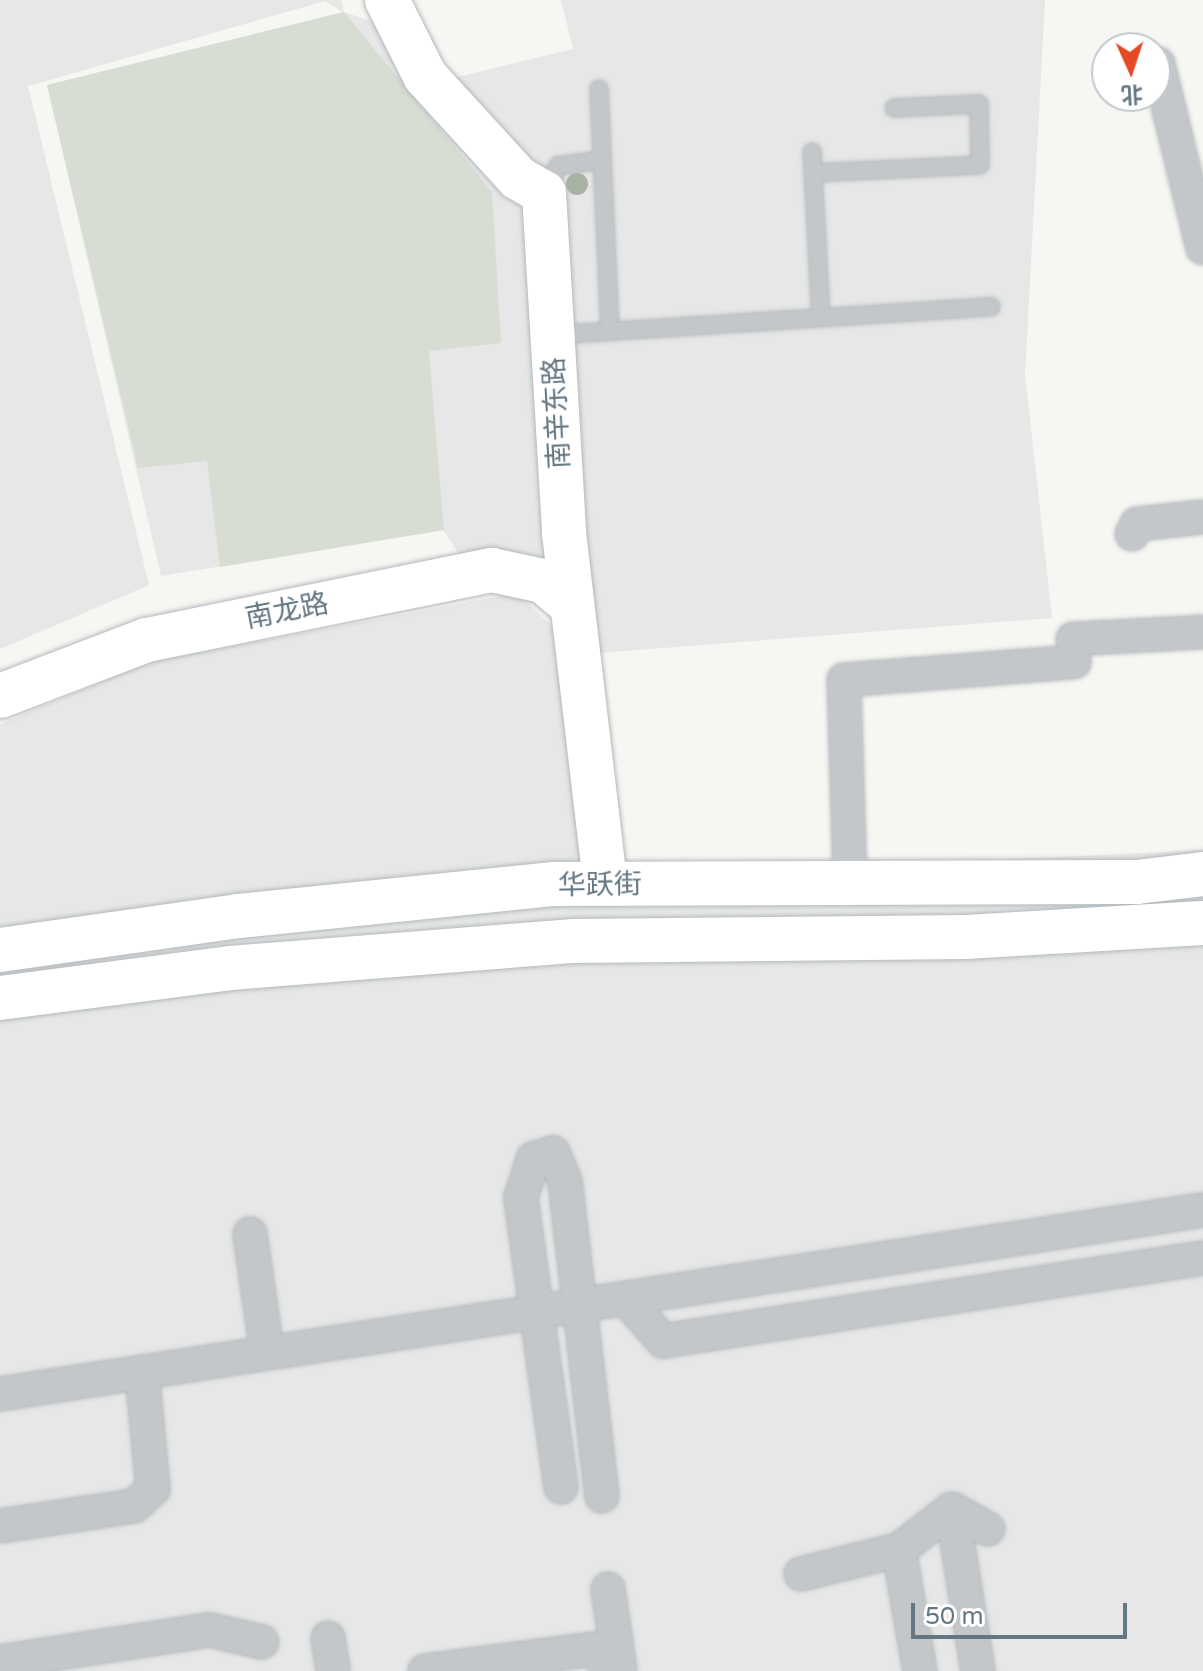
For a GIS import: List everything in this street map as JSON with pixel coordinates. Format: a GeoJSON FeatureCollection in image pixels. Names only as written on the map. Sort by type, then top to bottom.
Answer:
{"type":"FeatureCollection","features":[{"type":"Feature","properties":{"kind":"street"},"geometry":{"type":"LineString","coordinates":[[387,0],[425,76],[518,178],[544,193]]}},
{"type":"Feature","properties":{"kind":"street"},"geometry":{"type":"LineString","coordinates":[[1170,112],[1203,248]]}},
{"type":"Feature","properties":{"kind":"street","name":"南辛东路"},"geometry":{"type":"LineString","coordinates":[[544,193],[572,605],[605,884]]}},
{"type":"Feature","properties":{"kind":"street"},"geometry":{"type":"LineString","coordinates":[[1132,534],[1137,524],[1203,517]]}},
{"type":"Feature","properties":{"kind":"street","name":"南龙路"},"geometry":{"type":"LineString","coordinates":[[0,696],[147,640],[492,570],[543,581],[572,605]]}},
{"type":"Feature","properties":{"kind":"street"},"geometry":{"type":"LineString","coordinates":[[850,883],[844,680],[1203,632]]}},
{"type":"Feature","properties":{"kind":"street","name":"华跃街"},"geometry":{"type":"LineString","coordinates":[[0,950],[239,916],[605,884],[1137,882],[1203,874]]}},
{"type":"Feature","properties":{"kind":"street","name":"华跃街"},"geometry":{"type":"LineString","coordinates":[[0,998],[230,968],[574,941],[966,937],[1203,923]]}},
{"type":"Feature","properties":{"kind":"street"},"geometry":{"type":"LineString","coordinates":[[561,1487],[521,1197],[533,1159],[553,1153],[565,1181],[577,1308],[602,1496]]}},
{"type":"Feature","properties":{"kind":"street"},"geometry":{"type":"LineString","coordinates":[[0,1394],[492,1315],[535,1315],[1203,1210]]}},
{"type":"Feature","properties":{"kind":"street"},"geometry":{"type":"LineString","coordinates":[[250,1234],[267,1352]]}},
{"type":"Feature","properties":{"kind":"street"},"geometry":{"type":"LineString","coordinates":[[627,1300],[663,1341],[1203,1258]]}},
{"type":"Feature","properties":{"kind":"street"},"geometry":{"type":"LineString","coordinates":[[0,1526],[134,1506],[153,1489],[142,1373]]}},
{"type":"Feature","properties":{"kind":"street"},"geometry":{"type":"LineString","coordinates":[[952,1509],[988,1529]]}},
{"type":"Feature","properties":{"kind":"street"},"geometry":{"type":"LineString","coordinates":[[801,1574],[899,1550],[952,1509]]}},
{"type":"Feature","properties":{"kind":"street"},"geometry":{"type":"LineString","coordinates":[[952,1509],[978,1671]]}},
{"type":"Feature","properties":{"kind":"street"},"geometry":{"type":"LineString","coordinates":[[899,1550],[920,1671]]}},
{"type":"Feature","properties":{"kind":"street"},"geometry":{"type":"LineString","coordinates":[[608,1589],[620,1671]]}},
{"type":"Feature","properties":{"kind":"street"},"geometry":{"type":"LineString","coordinates":[[0,1662],[210,1630],[262,1642]]}},
{"type":"Feature","properties":{"kind":"street"},"geometry":{"type":"LineString","coordinates":[[328,1638],[333,1671]]}},
{"type":"Feature","properties":{"kind":"street"},"geometry":{"type":"LineString","coordinates":[[425,1671],[594,1649],[611,1671]]}},
{"type":"Feature","properties":{"kind":"lane"},"geometry":{"type":"LineString","coordinates":[[599,89],[610,332]]}},
{"type":"Feature","properties":{"kind":"lane"},"geometry":{"type":"LineString","coordinates":[[813,173],[980,165],[979,104],[894,108]]}},
{"type":"Feature","properties":{"kind":"lane"},"geometry":{"type":"LineString","coordinates":[[812,152],[821,318]]}},
{"type":"Feature","properties":{"kind":"lane"},"geometry":{"type":"LineString","coordinates":[[544,193],[558,166],[602,160]]}},
{"type":"Feature","properties":{"kind":"lane"},"geometry":{"type":"LineString","coordinates":[[552,335],[991,307]]}},
{"type":"Feature","properties":{"kind":"shaded area"},"geometry":{"type":"Polygon","coordinates":[[[0,0],[341,0],[344,12],[376,23],[457,77],[573,49],[561,0],[1045,0],[1025,375],[1052,618],[597,653],[590,620],[461,557],[443,530],[161,576],[47,85],[343,12],[325,1],[28,86],[149,585],[0,649],[0,0]]]}},
{"type":"Feature","properties":{"kind":"shaded area"},"geometry":{"type":"Polygon","coordinates":[[[344,12],[492,192],[501,343],[429,351],[444,530],[220,567],[207,461],[138,468],[47,85],[344,12]]]}},
{"type":"Feature","properties":{"kind":"shaded area"},"geometry":{"type":"Polygon","coordinates":[[[517,593],[557,631],[629,878],[1203,850],[1203,1671],[0,1671],[0,724],[153,661],[517,593]]]}}]}
